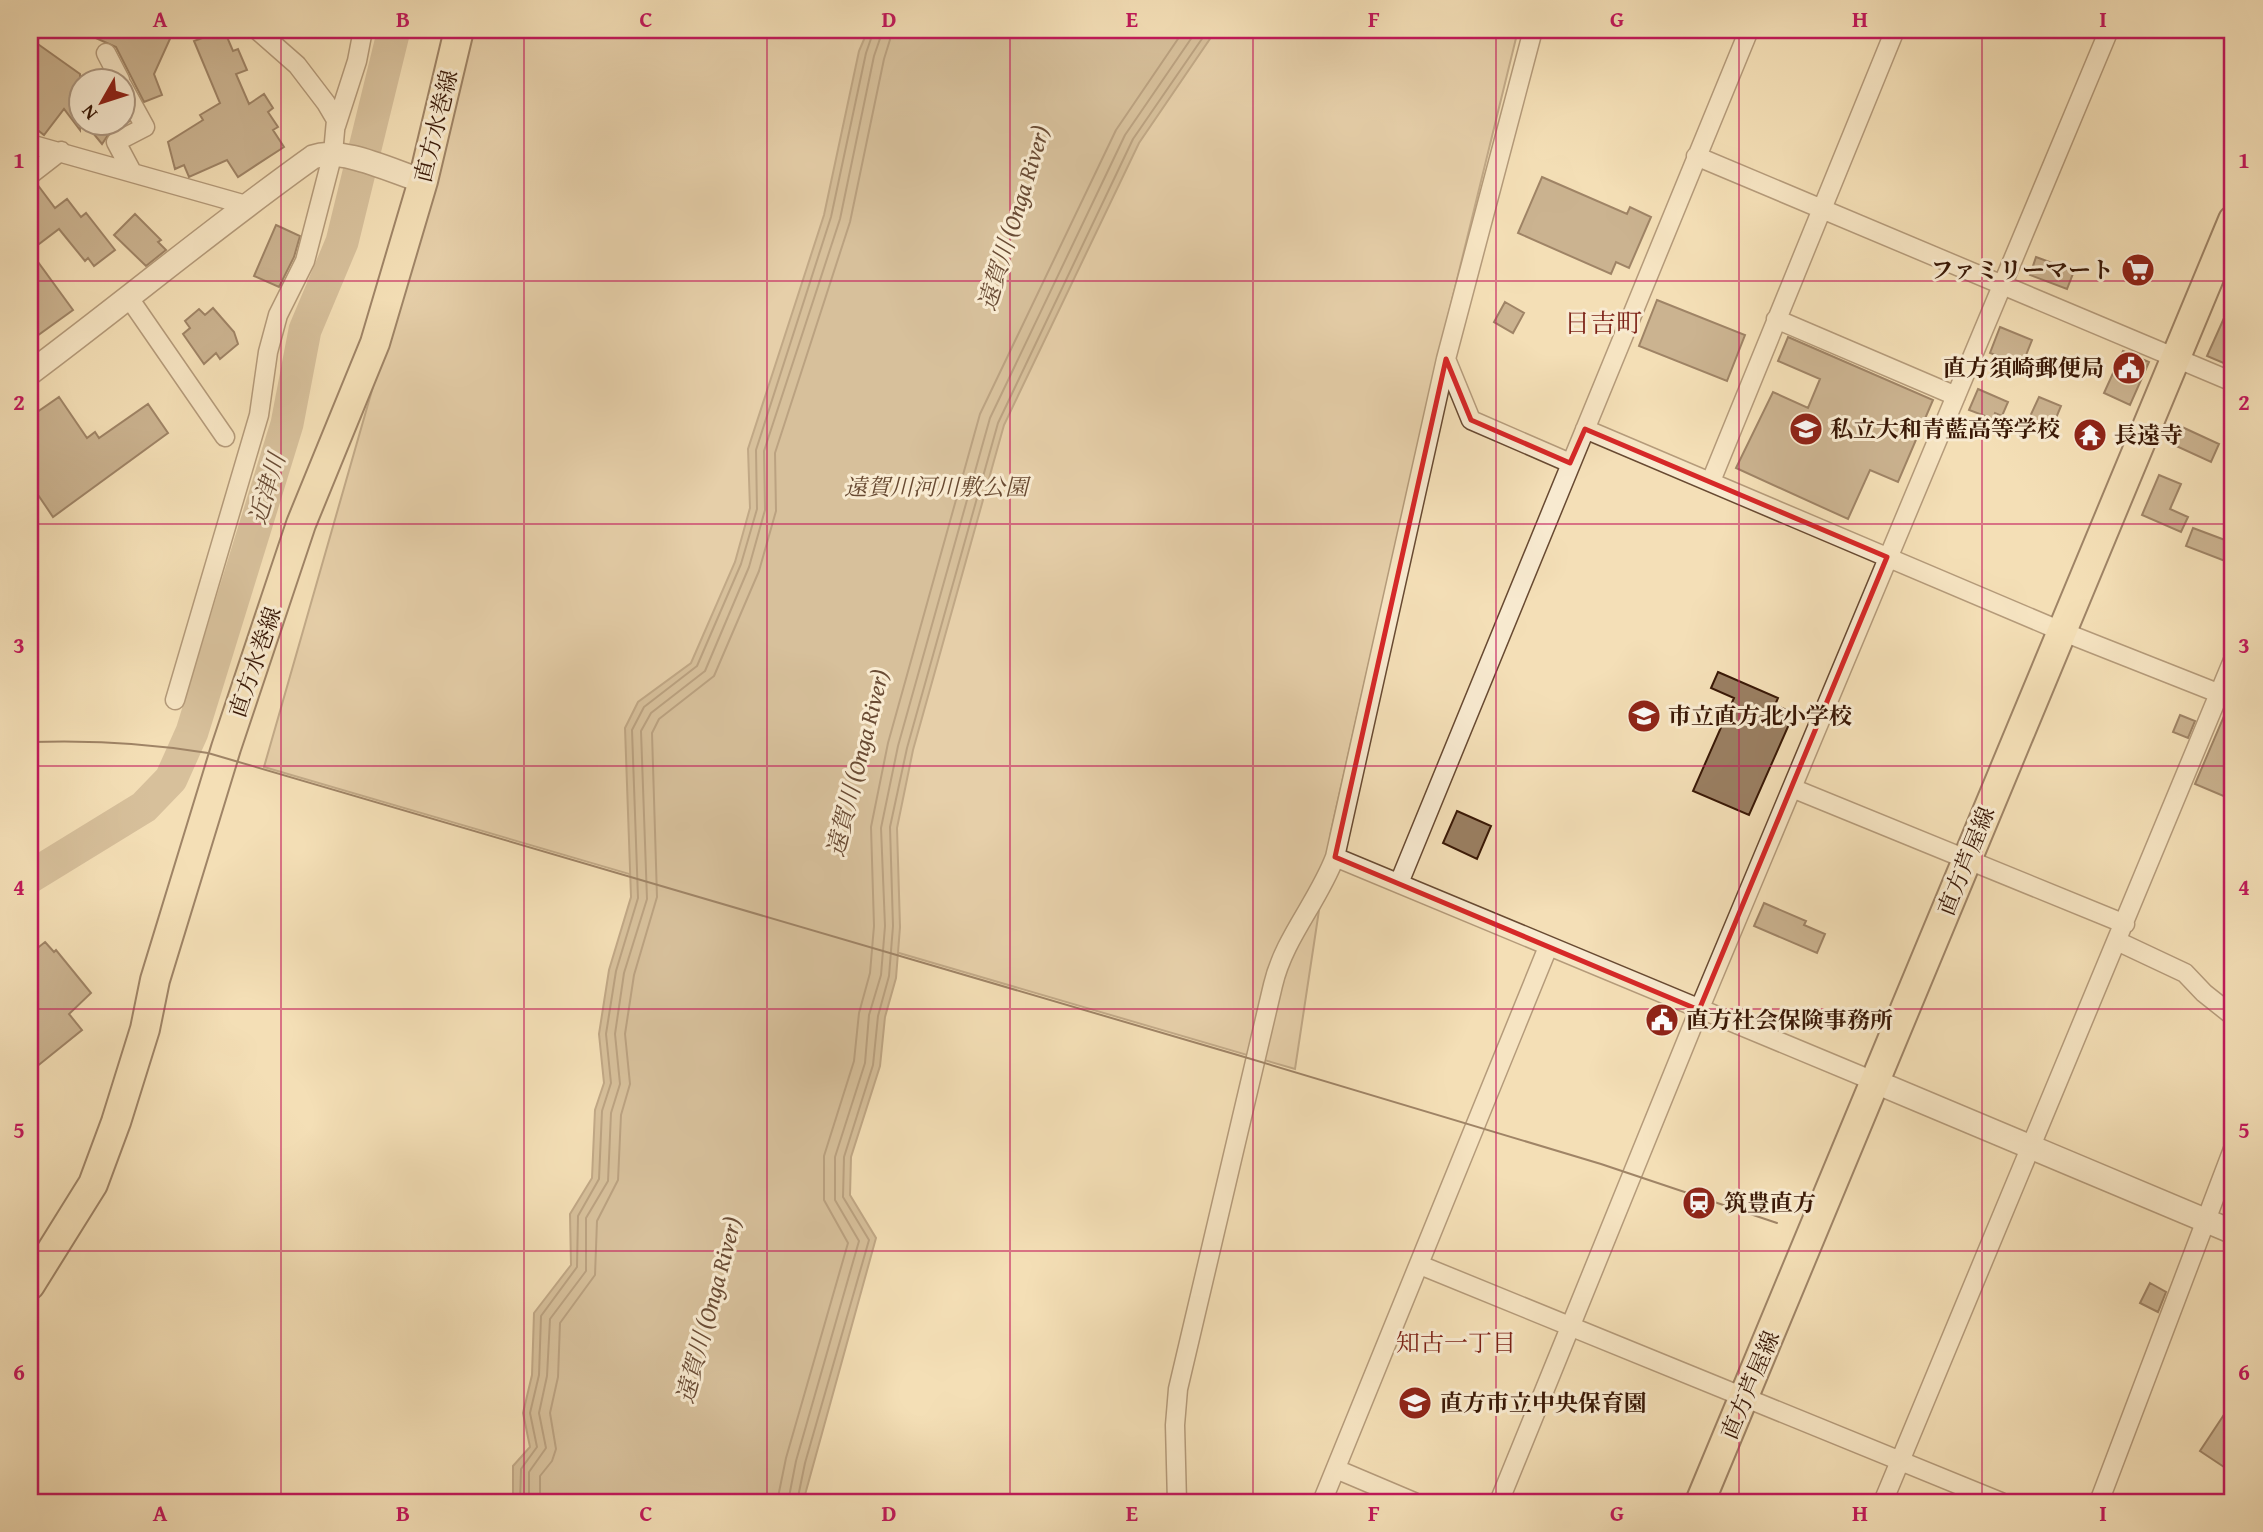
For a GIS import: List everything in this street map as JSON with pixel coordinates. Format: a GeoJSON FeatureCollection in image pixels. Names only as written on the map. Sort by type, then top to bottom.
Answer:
{"type":"FeatureCollection","features":[{"type":"Feature","properties":{"kind":"main road","name":"直方水巻線"},"geometry":{"type":"LineString","coordinates":[[30,1285],[93,1184],[116,1122],[145,1029],[155,980],[226,748],[301,524],[375,342],[423,181],[459,30]]}},
{"type":"Feature","properties":{"kind":"main road","name":"直方芦屋線"},"geometry":{"type":"LineString","coordinates":[[1700,1502],[2233,220]]}},
{"type":"Feature","properties":{"kind":"street"},"geometry":{"type":"LineString","coordinates":[[175,700],[259,415],[268,352],[278,315],[305,261],[338,154],[335,126],[326,103],[297,65],[257,30]]}},
{"type":"Feature","properties":{"kind":"street"},"geometry":{"type":"LineString","coordinates":[[335,126],[357,61],[363,30]]}},
{"type":"Feature","properties":{"kind":"street"},"geometry":{"type":"LineString","coordinates":[[357,61],[373,30]]}},
{"type":"Feature","properties":{"kind":"street"},"geometry":{"type":"LineString","coordinates":[[1177,1502],[1175,1425],[1178,1389],[1279,958],[1324,886],[1335,857],[1446,359],[1533,30]]}},
{"type":"Feature","properties":{"kind":"street"},"geometry":{"type":"LineString","coordinates":[[1399,883],[1749,30]]}},
{"type":"Feature","properties":{"kind":"street"},"geometry":{"type":"LineString","coordinates":[[1710,481],[1895,30]]}},
{"type":"Feature","properties":{"kind":"street"},"geometry":{"type":"LineString","coordinates":[[1499,1502],[1699,1010],[2109,30]]}},
{"type":"Feature","properties":{"kind":"street"},"geometry":{"type":"LineString","coordinates":[[106,52],[113,66]]}},
{"type":"Feature","properties":{"kind":"street"},"geometry":{"type":"LineString","coordinates":[[136,110],[145,127],[136,132]]}},
{"type":"Feature","properties":{"kind":"street"},"geometry":{"type":"LineString","coordinates":[[128,136],[116,142],[132,172]]}},
{"type":"Feature","properties":{"kind":"street"},"geometry":{"type":"LineString","coordinates":[[30,144],[246,205]]}},
{"type":"Feature","properties":{"kind":"street"},"geometry":{"type":"LineString","coordinates":[[30,175],[61,151]]}},
{"type":"Feature","properties":{"kind":"street"},"geometry":{"type":"LineString","coordinates":[[30,373],[130,298],[246,205],[313,157],[326,152],[338,154],[423,181]]}},
{"type":"Feature","properties":{"kind":"street"},"geometry":{"type":"LineString","coordinates":[[1696,156],[2233,382]]}},
{"type":"Feature","properties":{"kind":"street"},"geometry":{"type":"LineString","coordinates":[[130,298],[225,437]]}},
{"type":"Feature","properties":{"kind":"street"},"geometry":{"type":"LineString","coordinates":[[1776,319],[1956,396]]}},
{"type":"Feature","properties":{"kind":"street"},"geometry":{"type":"LineString","coordinates":[[1446,359],[1471,419],[1570,463]]}},
{"type":"Feature","properties":{"kind":"street"},"geometry":{"type":"LineString","coordinates":[[1585,429],[2061,631],[2226,696]]}},
{"type":"Feature","properties":{"kind":"street"},"geometry":{"type":"LineString","coordinates":[[1883,1502],[2124,924],[2226,696],[2233,660]]}},
{"type":"Feature","properties":{"kind":"street"},"geometry":{"type":"LineString","coordinates":[[1793,788],[2124,924]]}},
{"type":"Feature","properties":{"kind":"street"},"geometry":{"type":"LineString","coordinates":[[1335,857],[1699,1010],[2032,1145],[2233,1232]]}},
{"type":"Feature","properties":{"kind":"street"},"geometry":{"type":"LineString","coordinates":[[2117,941],[2185,973],[2204,993],[2233,1016]]}},
{"type":"Feature","properties":{"kind":"street"},"geometry":{"type":"LineString","coordinates":[[1322,1502],[1548,947]]}},
{"type":"Feature","properties":{"kind":"street"},"geometry":{"type":"LineString","coordinates":[[2099,1502],[2233,1149]]}},
{"type":"Feature","properties":{"kind":"street"},"geometry":{"type":"LineString","coordinates":[[1420,1265],[2001,1502]]}},
{"type":"Feature","properties":{"kind":"street"},"geometry":{"type":"LineString","coordinates":[[1336,1469],[1414,1502]]}},
{"type":"Feature","properties":{"kind":"highlighted area"},"geometry":{"type":"Polygon","coordinates":[[[1446,359],[1471,420],[1570,463],[1585,429],[1887,557],[1699,1010],[1335,857],[1446,359]]]}},
{"type":"Feature","properties":{"kind":"green space","name":"遠賀川河川敷公園"},"geometry":{"type":"Polygon","coordinates":[[[468,30],[1518,30],[1440,349],[1331,831],[1295,1069],[264,767],[432,181],[468,30]]]}},
{"type":"Feature","properties":{"kind":"water","name":"遠賀川 (Onga River)"},"geometry":{"type":"Polygon","coordinates":[[[868,30],[1216,30],[1139,143],[1004,425],[913,750],[897,828],[900,927],[896,978],[885,1017],[880,1066],[851,1157],[850,1195],[876,1238],[803,1502],[513,1502],[513,1466],[530,1447],[523,1413],[532,1375],[534,1313],[571,1265],[570,1214],[592,1178],[595,1110],[604,1083],[599,1034],[609,970],[631,897],[625,728],[638,702],[691,663],[735,562],[750,508],[748,449],[824,215],[859,51],[868,30]]]}},
{"type":"Feature","properties":{"kind":"building"},"geometry":{"type":"Polygon","coordinates":[[[78,30],[174,30],[154,74],[162,95],[144,102],[136,86],[136,66],[126,66],[116,47],[78,30]]]}},
{"type":"Feature","properties":{"kind":"building"},"geometry":{"type":"Polygon","coordinates":[[[224,30],[233,51],[238,49],[247,70],[236,74],[249,104],[264,94],[273,108],[268,112],[278,127],[273,130],[284,147],[238,177],[227,160],[189,177],[184,165],[175,169],[168,142],[203,120],[200,115],[220,103],[194,41],[224,30]]]}},
{"type":"Feature","properties":{"kind":"building"},"geometry":{"type":"Polygon","coordinates":[[[35,42],[69,66],[66,66],[66,112],[64,109],[44,135],[30,124],[30,50],[35,42]]]}},
{"type":"Feature","properties":{"kind":"building"},"geometry":{"type":"Polygon","coordinates":[[[95,136],[107,136],[102,144],[95,136]]]}},
{"type":"Feature","properties":{"kind":"building"},"geometry":{"type":"Polygon","coordinates":[[[1542,177],[1627,214],[1630,207],[1651,217],[1629,268],[1616,262],[1611,274],[1518,233],[1542,177]]]}},
{"type":"Feature","properties":{"kind":"building"},"geometry":{"type":"Polygon","coordinates":[[[37,184],[55,208],[67,199],[81,217],[86,213],[115,250],[94,266],[88,258],[85,261],[59,229],[39,244],[30,231],[30,186],[37,184]]]}},
{"type":"Feature","properties":{"kind":"building"},"geometry":{"type":"Polygon","coordinates":[[[135,214],[161,240],[158,242],[166,250],[146,266],[114,235],[135,214]]]}},
{"type":"Feature","properties":{"kind":"building"},"geometry":{"type":"Polygon","coordinates":[[[276,225],[300,236],[294,257],[279,287],[254,276],[276,225]]]}},
{"type":"Feature","properties":{"kind":"building"},"geometry":{"type":"Polygon","coordinates":[[[30,251],[73,310],[30,341],[30,251]]]}},
{"type":"Feature","properties":{"kind":"building"},"geometry":{"type":"Polygon","coordinates":[[[2036,257],[2074,271],[2067,289],[2030,275],[2036,257]]]}},
{"type":"Feature","properties":{"kind":"building"},"geometry":{"type":"Polygon","coordinates":[[[2233,298],[2233,367],[2207,356],[2233,298]]]}},
{"type":"Feature","properties":{"kind":"building"},"geometry":{"type":"Polygon","coordinates":[[[1657,300],[1745,335],[1727,381],[1639,346],[1657,300]]]}},
{"type":"Feature","properties":{"kind":"building"},"geometry":{"type":"Polygon","coordinates":[[[1505,302],[1524,313],[1513,333],[1494,322],[1505,302]]]}},
{"type":"Feature","properties":{"kind":"building"},"geometry":{"type":"Polygon","coordinates":[[[213,308],[234,332],[238,344],[220,359],[216,353],[204,364],[183,334],[190,328],[185,321],[199,309],[205,315],[213,308]]]}},
{"type":"Feature","properties":{"kind":"building"},"geometry":{"type":"Polygon","coordinates":[[[2000,327],[2032,340],[2022,365],[1990,353],[2000,327]]]}},
{"type":"Feature","properties":{"kind":"building"},"geometry":{"type":"Polygon","coordinates":[[[1788,337],[1933,400],[1898,482],[1870,470],[1848,519],[1736,468],[1773,392],[1808,408],[1820,379],[1778,361],[1788,337]]]}},
{"type":"Feature","properties":{"kind":"building"},"geometry":{"type":"Polygon","coordinates":[[[2123,351],[2149,362],[2130,405],[2104,393],[2123,351]]]}},
{"type":"Feature","properties":{"kind":"building"},"geometry":{"type":"Polygon","coordinates":[[[1978,389],[2008,402],[2002,416],[1995,413],[1993,419],[1969,410],[1978,389]]]}},
{"type":"Feature","properties":{"kind":"building"},"geometry":{"type":"Polygon","coordinates":[[[59,397],[87,438],[95,432],[99,438],[148,404],[168,433],[53,517],[30,483],[30,417],[59,397]]]}},
{"type":"Feature","properties":{"kind":"building"},"geometry":{"type":"Polygon","coordinates":[[[2039,397],[2061,406],[2049,435],[2026,425],[2039,397]]]}},
{"type":"Feature","properties":{"kind":"building"},"geometry":{"type":"Polygon","coordinates":[[[2182,427],[2219,444],[2211,462],[2174,445],[2182,427]]]}},
{"type":"Feature","properties":{"kind":"building"},"geometry":{"type":"Polygon","coordinates":[[[2159,475],[2181,484],[2170,509],[2188,517],[2181,532],[2142,515],[2159,475]]]}},
{"type":"Feature","properties":{"kind":"building"},"geometry":{"type":"Polygon","coordinates":[[[2193,528],[2233,543],[2233,564],[2186,546],[2193,528]]]}},
{"type":"Feature","properties":{"kind":"building"},"geometry":{"type":"Polygon","coordinates":[[[1718,672],[1778,698],[1775,705],[1794,713],[1749,815],[1693,791],[1734,698],[1711,688],[1718,672]]]}},
{"type":"Feature","properties":{"kind":"building"},"geometry":{"type":"Polygon","coordinates":[[[2227,709],[2233,710],[2233,800],[2195,784],[2227,709]]]}},
{"type":"Feature","properties":{"kind":"building"},"geometry":{"type":"Polygon","coordinates":[[[2180,715],[2195,721],[2188,738],[2173,732],[2180,715]]]}},
{"type":"Feature","properties":{"kind":"building"},"geometry":{"type":"Polygon","coordinates":[[[1457,811],[1491,826],[1477,859],[1443,843],[1457,811]]]}},
{"type":"Feature","properties":{"kind":"building"},"geometry":{"type":"Polygon","coordinates":[[[1764,903],[1806,921],[1804,925],[1825,934],[1817,953],[1754,926],[1764,903]]]}},
{"type":"Feature","properties":{"kind":"building"},"geometry":{"type":"Polygon","coordinates":[[[45,942],[54,952],[56,950],[91,993],[69,1014],[82,1030],[30,1072],[30,954],[45,942]]]}},
{"type":"Feature","properties":{"kind":"building"},"geometry":{"type":"Polygon","coordinates":[[[2150,1283],[2166,1292],[2158,1312],[2140,1303],[2150,1283]]]}},
{"type":"Feature","properties":{"kind":"building"},"geometry":{"type":"Polygon","coordinates":[[[2233,1401],[2233,1473],[2200,1451],[2233,1401]]]}},
{"type":"Feature","properties":{"kind":"waterway","name":"近津川"},"geometry":{"type":"LineString","coordinates":[[30,877],[144,807],[171,779],[192,732],[287,424],[305,330],[342,242],[394,30]]}},
{"type":"Feature","properties":{"kind":"tram line"},"geometry":{"type":"LineString","coordinates":[[30,742],[119,743],[208,753],[1241,1056],[1601,1164],[1777,1223]]}},
{"type":"Feature","properties":{"kind":"place","name":"ファミリーマート"},"geometry":{"type":"Point","coordinates":[2138,270]}},
{"type":"Feature","properties":{"kind":"place","name":"直方須崎郵便局"},"geometry":{"type":"Point","coordinates":[2129,368]}},
{"type":"Feature","properties":{"kind":"place","name":"私立大和青藍高等学校"},"geometry":{"type":"Point","coordinates":[1806,429]}},
{"type":"Feature","properties":{"kind":"place","name":"長遠寺"},"geometry":{"type":"Point","coordinates":[2090,435]}},
{"type":"Feature","properties":{"kind":"place","name":"市立直方北小学校"},"geometry":{"type":"Point","coordinates":[1644,716]}},
{"type":"Feature","properties":{"kind":"place","name":"直方社会保険事務所"},"geometry":{"type":"Point","coordinates":[1662,1020]}},
{"type":"Feature","properties":{"kind":"place","name":"筑豊直方"},"geometry":{"type":"Point","coordinates":[1699,1203]}},
{"type":"Feature","properties":{"kind":"place","name":"直方市立中央保育園"},"geometry":{"type":"Point","coordinates":[1415,1403]}},
{"type":"Feature","properties":{"kind":"district","name":"日吉町"},"geometry":{"type":"Point","coordinates":[1603,323]}},
{"type":"Feature","properties":{"kind":"district","name":"知古一丁目"},"geometry":{"type":"Point","coordinates":[1456,1343]}}]}
